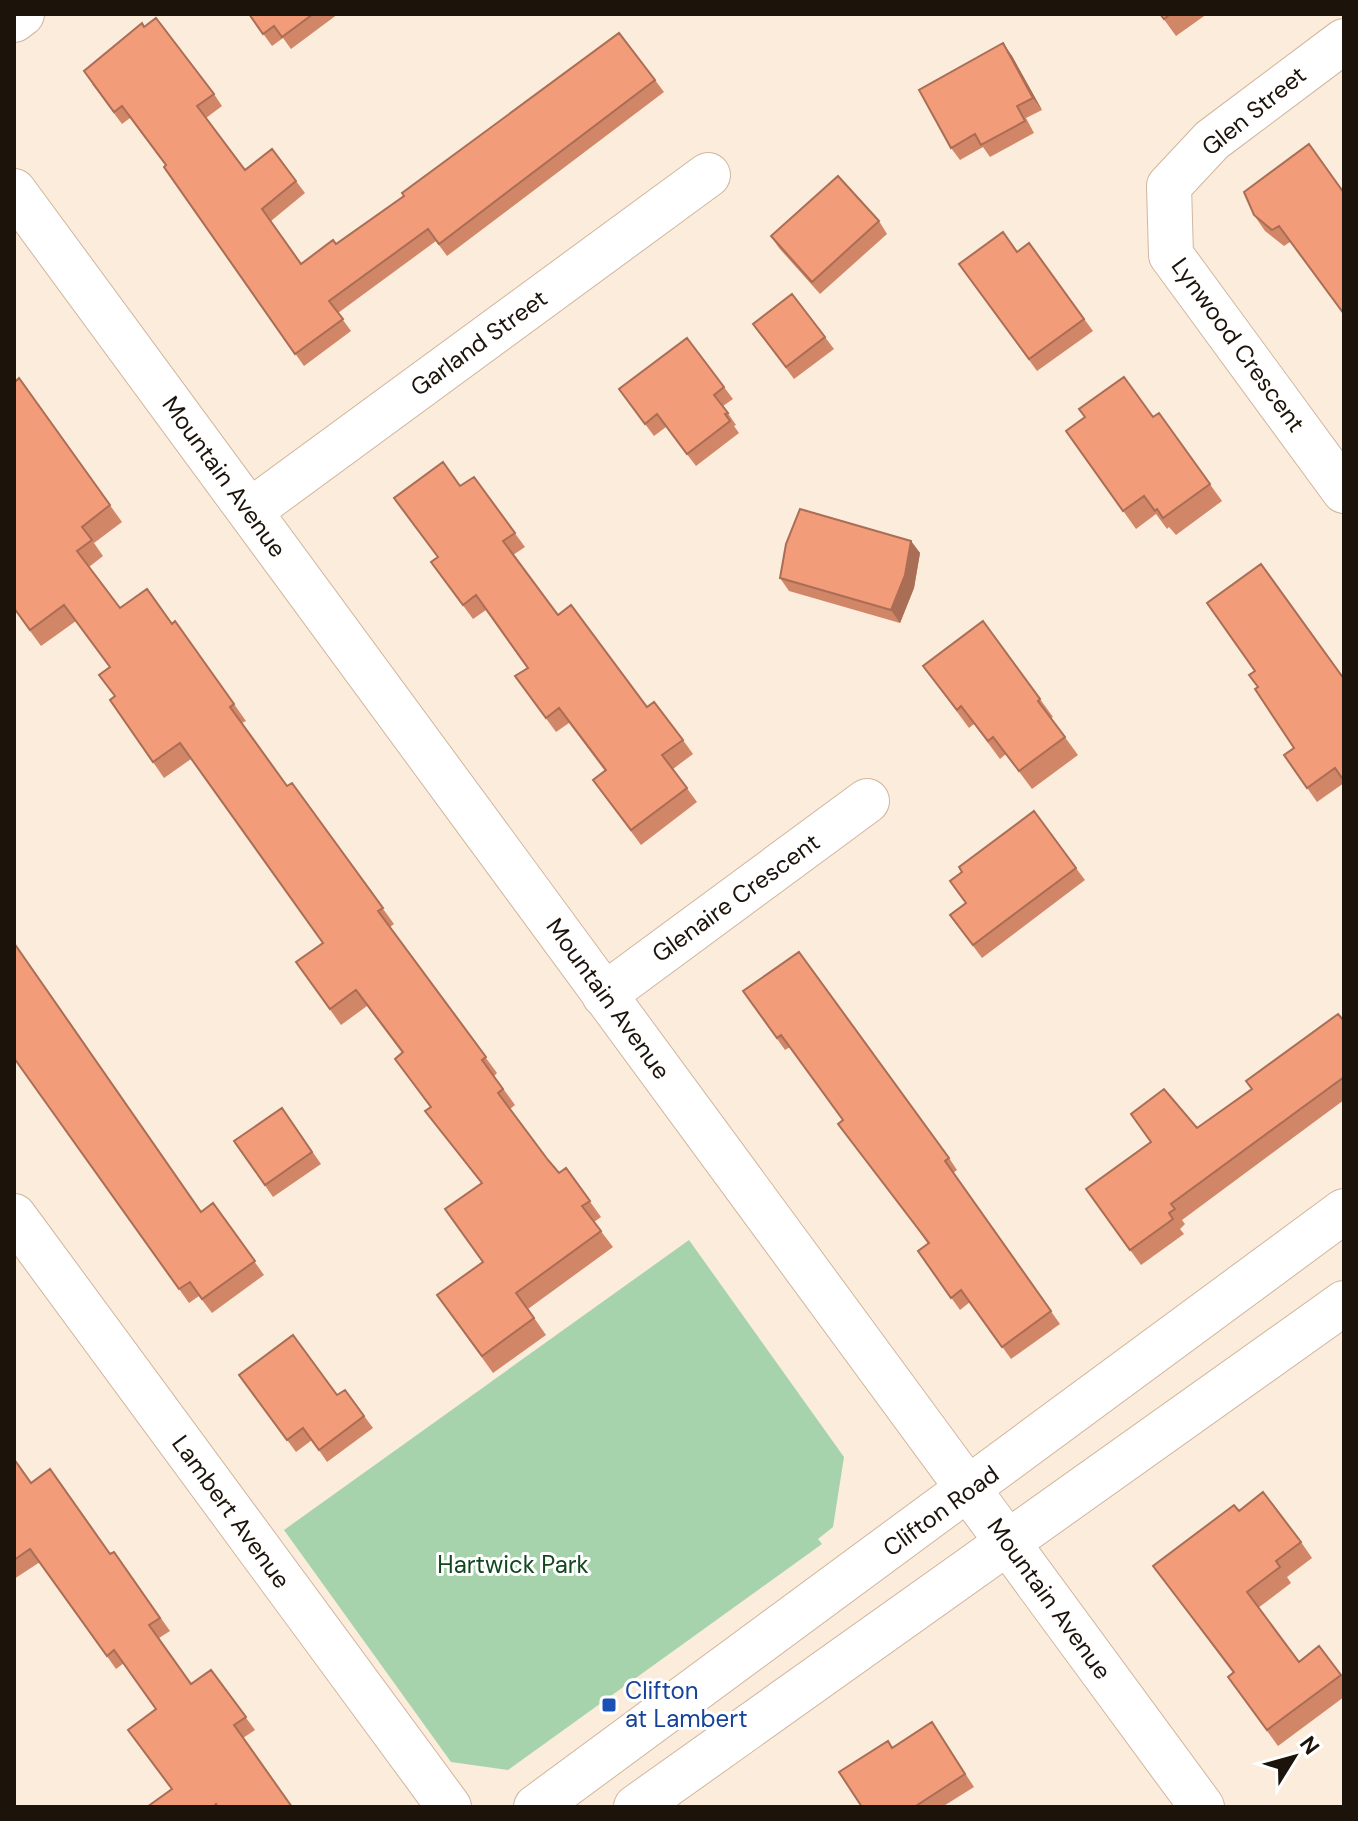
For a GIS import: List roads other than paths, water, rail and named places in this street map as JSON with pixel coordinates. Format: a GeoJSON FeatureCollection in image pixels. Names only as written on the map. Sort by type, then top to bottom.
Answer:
{"type":"FeatureCollection","features":[{"type":"Feature","properties":{"kind":"street"},"geometry":{"type":"LineString","coordinates":[[14,20],[22,14]]}},
{"type":"Feature","properties":{"kind":"street","name":"Glen Street"},"geometry":{"type":"LineString","coordinates":[[1169,186],[1212,140],[1344,41]]}},
{"type":"Feature","properties":{"kind":"street","name":"Garland Street"},"geometry":{"type":"LineString","coordinates":[[250,511],[708,175]]}},
{"type":"Feature","properties":{"kind":"street","name":"Lynwood Crescent"},"geometry":{"type":"LineString","coordinates":[[1169,186],[1171,255],[1344,491]]}},
{"type":"Feature","properties":{"kind":"street","name":"Mountain Avenue"},"geometry":{"type":"LineString","coordinates":[[14,191],[1202,1807]]}},
{"type":"Feature","properties":{"kind":"street","name":"Glenaire Crescent"},"geometry":{"type":"LineString","coordinates":[[604,995],[867,801]]}},
{"type":"Feature","properties":{"kind":"street","name":"Clifton Road"},"geometry":{"type":"LineString","coordinates":[[536,1807],[969,1491],[1344,1211]]}},
{"type":"Feature","properties":{"kind":"street","name":"Lambert Avenue"},"geometry":{"type":"LineString","coordinates":[[14,1216],[449,1807]]}},
{"type":"Feature","properties":{"kind":"street"},"geometry":{"type":"LineString","coordinates":[[636,1807],[1006,1540],[1336,1318]]}},
{"type":"Feature","properties":{"kind":"place","name":"Clifton at Lambert"},"geometry":{"type":"Point","coordinates":[609,1705]}},
{"type":"Feature","properties":{"kind":"park label","name":"Hartwick Park"},"geometry":{"type":"Point","coordinates":[513,1565]}}]}
